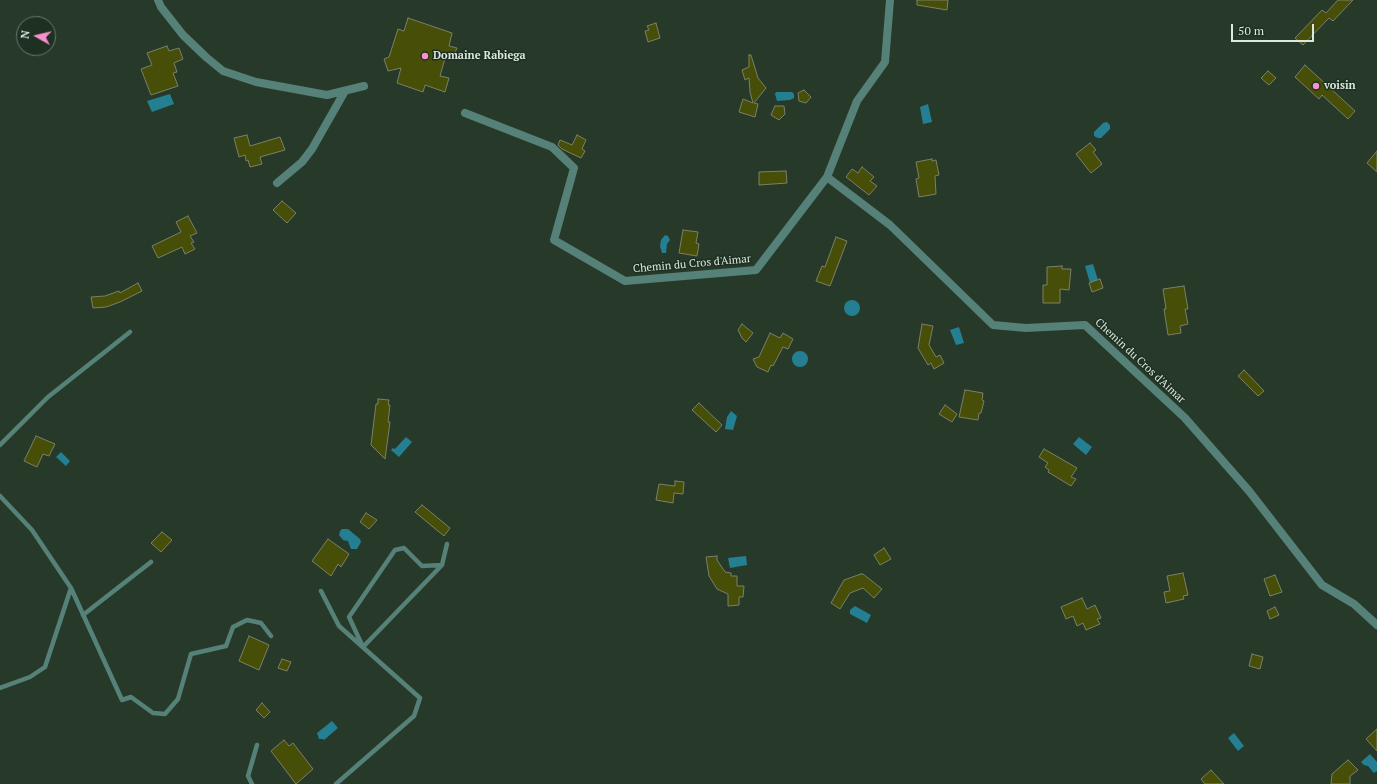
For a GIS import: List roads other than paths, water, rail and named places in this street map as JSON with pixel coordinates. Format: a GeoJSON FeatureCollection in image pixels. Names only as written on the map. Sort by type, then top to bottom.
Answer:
{"type":"FeatureCollection","features":[{"type":"Feature","properties":{"kind":"street"},"geometry":{"type":"LineString","coordinates":[[158,0],[161,7],[183,35],[222,70],[256,82],[327,95],[364,86]]}},
{"type":"Feature","properties":{"kind":"street","name":"Chemin du Cros d'Aimar"},"geometry":{"type":"LineString","coordinates":[[465,113],[552,147],[574,168],[554,240],[625,281],[756,270],[826,177],[857,101],[885,62],[890,0]]}},
{"type":"Feature","properties":{"kind":"street"},"geometry":{"type":"LineString","coordinates":[[277,183],[302,162],[312,149],[345,91]]}},
{"type":"Feature","properties":{"kind":"street","name":"Chemin du Cros d'Aimar"},"geometry":{"type":"LineString","coordinates":[[826,177],[890,225],[993,325],[1026,328],[1084,325],[1186,418],[1249,491],[1322,585],[1354,604],[1377,625]]}},
{"type":"Feature","properties":{"kind":"lane"},"geometry":{"type":"LineString","coordinates":[[0,445],[48,397],[130,332]]}},
{"type":"Feature","properties":{"kind":"lane"},"geometry":{"type":"LineString","coordinates":[[0,496],[32,530],[71,588],[122,700],[131,697],[153,713],[165,714],[178,700],[191,654],[226,646],[233,627],[247,620],[261,623],[271,636]]}},
{"type":"Feature","properties":{"kind":"lane"},"geometry":{"type":"LineString","coordinates":[[363,647],[442,565],[447,544]]}},
{"type":"Feature","properties":{"kind":"lane"},"geometry":{"type":"LineString","coordinates":[[363,647],[349,617],[395,550],[404,548],[422,566],[442,565]]}},
{"type":"Feature","properties":{"kind":"lane"},"geometry":{"type":"LineString","coordinates":[[83,615],[151,562]]}},
{"type":"Feature","properties":{"kind":"lane"},"geometry":{"type":"LineString","coordinates":[[0,688],[30,676],[45,667],[71,588]]}},
{"type":"Feature","properties":{"kind":"lane"},"geometry":{"type":"LineString","coordinates":[[321,591],[339,626],[420,698],[414,716],[336,784]]}},
{"type":"Feature","properties":{"kind":"lane"},"geometry":{"type":"LineString","coordinates":[[252,784],[248,776],[257,745]]}},
{"type":"Feature","properties":{"kind":"water"},"geometry":{"type":"Polygon","coordinates":[[[776,92],[792,92],[794,94],[794,98],[790,100],[777,101],[775,94],[776,92]]]}},
{"type":"Feature","properties":{"kind":"water"},"geometry":{"type":"Polygon","coordinates":[[[170,94],[174,104],[152,112],[147,101],[170,94]]]}},
{"type":"Feature","properties":{"kind":"water"},"geometry":{"type":"Polygon","coordinates":[[[928,104],[932,122],[923,124],[920,107],[928,104]]]}},
{"type":"Feature","properties":{"kind":"water"},"geometry":{"type":"Polygon","coordinates":[[[1107,122],[1110,125],[1110,129],[1101,138],[1094,136],[1094,132],[1103,123],[1107,122]]]}},
{"type":"Feature","properties":{"kind":"water"},"geometry":{"type":"Polygon","coordinates":[[[665,235],[668,236],[670,240],[667,244],[666,253],[662,253],[660,246],[661,240],[665,235]]]}},
{"type":"Feature","properties":{"kind":"water"},"geometry":{"type":"Polygon","coordinates":[[[1093,264],[1098,280],[1090,283],[1085,266],[1093,264]]]}},
{"type":"Feature","properties":{"kind":"water"},"geometry":{"type":"Polygon","coordinates":[[[852,300],[858,302],[860,308],[858,314],[852,316],[846,314],[844,308],[846,302],[852,300]]]}},
{"type":"Feature","properties":{"kind":"water"},"geometry":{"type":"Polygon","coordinates":[[[959,327],[964,343],[956,345],[950,330],[959,327]]]}},
{"type":"Feature","properties":{"kind":"water"},"geometry":{"type":"Polygon","coordinates":[[[797,351],[803,351],[808,356],[806,365],[803,367],[797,367],[792,362],[792,356],[797,351]]]}},
{"type":"Feature","properties":{"kind":"water"},"geometry":{"type":"Polygon","coordinates":[[[731,411],[737,416],[733,430],[725,429],[727,417],[731,411]]]}},
{"type":"Feature","properties":{"kind":"water"},"geometry":{"type":"Polygon","coordinates":[[[406,437],[412,442],[399,457],[391,450],[393,448],[395,449],[406,437]]]}},
{"type":"Feature","properties":{"kind":"water"},"geometry":{"type":"Polygon","coordinates":[[[1079,437],[1092,447],[1086,455],[1073,444],[1079,437]]]}},
{"type":"Feature","properties":{"kind":"water"},"geometry":{"type":"Polygon","coordinates":[[[61,452],[70,461],[66,466],[56,457],[61,452]]]}},
{"type":"Feature","properties":{"kind":"water"},"geometry":{"type":"Polygon","coordinates":[[[342,529],[348,529],[360,539],[361,542],[357,549],[351,549],[348,541],[343,540],[339,535],[342,529]]]}},
{"type":"Feature","properties":{"kind":"water"},"geometry":{"type":"Polygon","coordinates":[[[746,556],[747,565],[730,568],[728,558],[746,556]]]}},
{"type":"Feature","properties":{"kind":"water"},"geometry":{"type":"Polygon","coordinates":[[[855,606],[871,615],[867,623],[850,614],[850,610],[855,606]]]}},
{"type":"Feature","properties":{"kind":"water"},"geometry":{"type":"Polygon","coordinates":[[[332,721],[338,728],[324,740],[319,739],[317,733],[332,721]]]}},
{"type":"Feature","properties":{"kind":"water"},"geometry":{"type":"Polygon","coordinates":[[[1234,733],[1244,746],[1238,751],[1228,738],[1234,733]]]}},
{"type":"Feature","properties":{"kind":"water"},"geometry":{"type":"Polygon","coordinates":[[[1370,754],[1377,762],[1377,771],[1374,773],[1368,766],[1361,762],[1370,754]]]}},
{"type":"Feature","properties":{"kind":"place","name":"Domaine Rabiega"},"geometry":{"type":"Point","coordinates":[425,56]}},
{"type":"Feature","properties":{"kind":"place","name":"voisin"},"geometry":{"type":"Point","coordinates":[1316,86]}}]}
